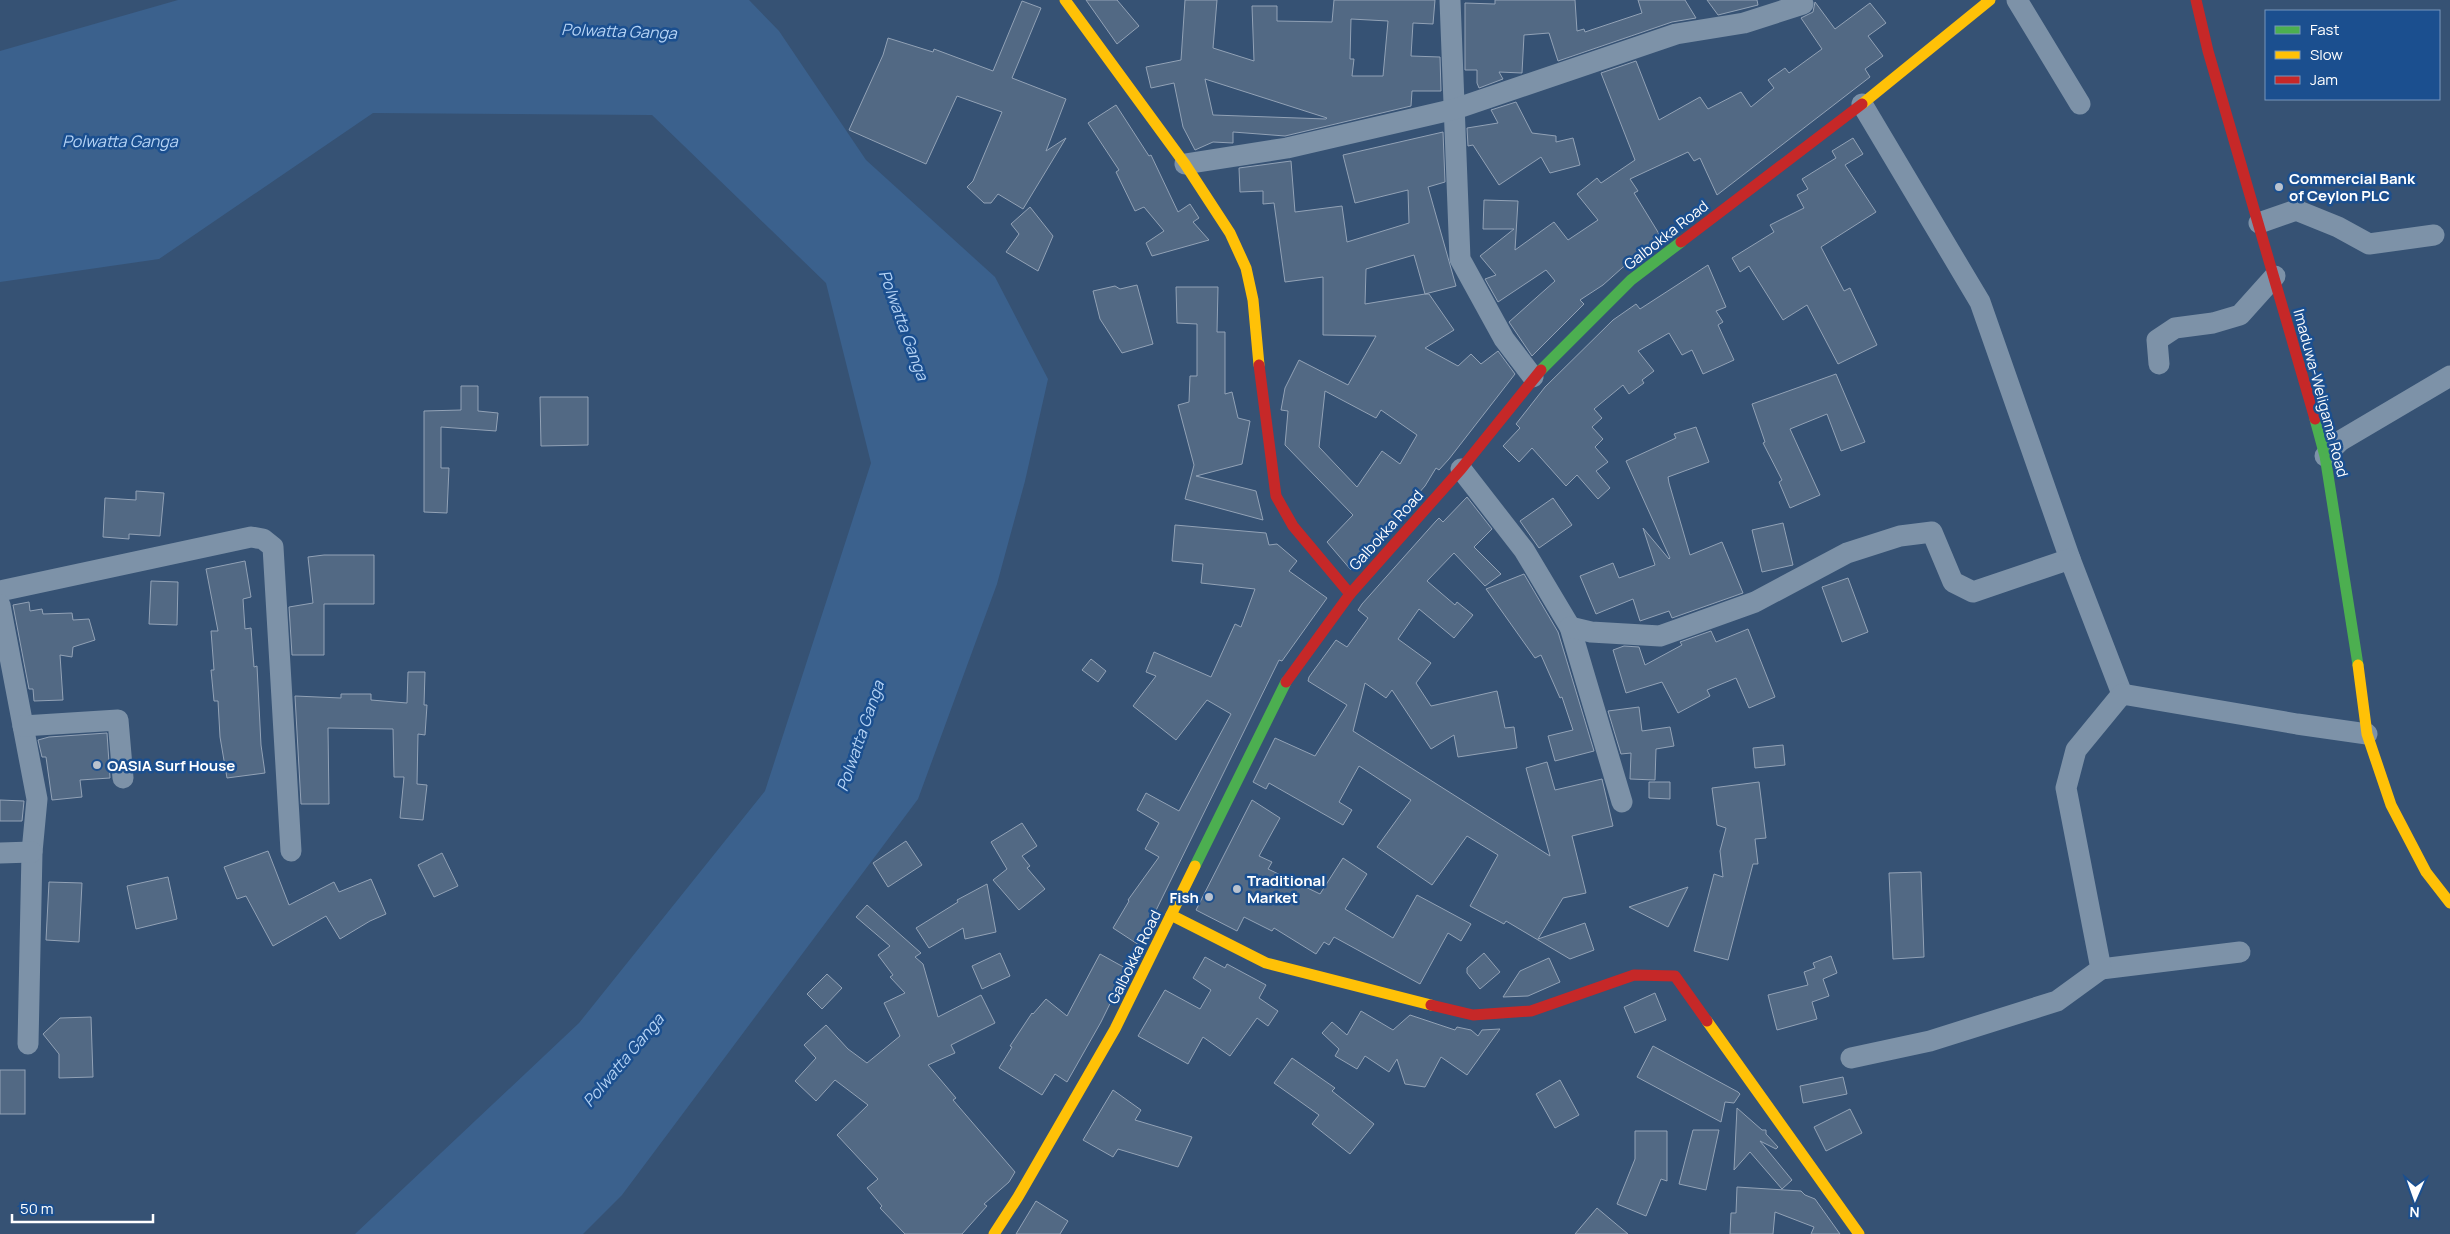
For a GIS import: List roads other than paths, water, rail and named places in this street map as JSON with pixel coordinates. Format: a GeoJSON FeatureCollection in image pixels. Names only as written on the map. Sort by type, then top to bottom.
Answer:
{"type":"FeatureCollection","features":[{"type":"Feature","properties":{"kind":"main road"},"geometry":{"type":"LineString","coordinates":[[1065,0],[1185,164],[1230,233],[1246,268],[1253,300],[1260,377],[1276,496],[1293,526],[1350,594]]}},
{"type":"Feature","properties":{"kind":"main road","name":"Galbokka Road"},"geometry":{"type":"LineString","coordinates":[[994,1234],[1115,1029],[1283,686],[1350,594],[1460,469],[1533,377],[1631,280],[1862,104],[1990,0]]}},
{"type":"Feature","properties":{"kind":"main road","name":"Imaduwa-Weligama Road"},"geometry":{"type":"LineString","coordinates":[[2196,0],[2208,51],[2275,276],[2325,456],[2349,599],[2367,734],[2391,805],[2426,872],[2450,902]]}},
{"type":"Feature","properties":{"kind":"main road"},"geometry":{"type":"LineString","coordinates":[[1171,915],[1266,963],[1473,1015],[1531,1011],[1634,975],[1675,976],[1859,1234]]}},
{"type":"Feature","properties":{"kind":"street"},"geometry":{"type":"LineString","coordinates":[[1450,0],[1460,259],[1504,339],[1533,377]]}},
{"type":"Feature","properties":{"kind":"street"},"geometry":{"type":"LineString","coordinates":[[2017,0],[2080,104]]}},
{"type":"Feature","properties":{"kind":"street"},"geometry":{"type":"LineString","coordinates":[[1185,164],[1288,148],[1455,109],[1676,34],[1744,23],[1803,4]]}},
{"type":"Feature","properties":{"kind":"street"},"geometry":{"type":"LineString","coordinates":[[1862,104],[1980,302],[2070,559],[2122,694]]}},
{"type":"Feature","properties":{"kind":"street"},"geometry":{"type":"LineString","coordinates":[[2259,224],[2296,210],[2338,227],[2369,244],[2434,235]]}},
{"type":"Feature","properties":{"kind":"street"},"geometry":{"type":"LineString","coordinates":[[2159,364],[2158,340],[2175,328],[2213,323],[2240,315],[2275,276]]}},
{"type":"Feature","properties":{"kind":"street"},"geometry":{"type":"LineString","coordinates":[[2325,456],[2340,441],[2450,376]]}},
{"type":"Feature","properties":{"kind":"street"},"geometry":{"type":"LineString","coordinates":[[1460,469],[1524,550],[1570,627],[1622,802]]}},
{"type":"Feature","properties":{"kind":"street"},"geometry":{"type":"LineString","coordinates":[[1570,627],[1591,632],[1660,636],[1755,602],[1847,552],[1900,536],[1932,532],[1954,582],[1973,592],[2070,559]]}},
{"type":"Feature","properties":{"kind":"street"},"geometry":{"type":"LineString","coordinates":[[0,591],[251,537],[264,539],[273,547],[291,851]]}},
{"type":"Feature","properties":{"kind":"street"},"geometry":{"type":"LineString","coordinates":[[0,605],[37,799],[32,852],[28,1044]]}},
{"type":"Feature","properties":{"kind":"street"},"geometry":{"type":"LineString","coordinates":[[2122,694],[2367,734]]}},
{"type":"Feature","properties":{"kind":"street"},"geometry":{"type":"LineString","coordinates":[[2101,968],[2066,788],[2076,750],[2122,694]]}},
{"type":"Feature","properties":{"kind":"street"},"geometry":{"type":"LineString","coordinates":[[23,726],[118,720],[123,778]]}},
{"type":"Feature","properties":{"kind":"street"},"geometry":{"type":"LineString","coordinates":[[0,853],[32,852]]}},
{"type":"Feature","properties":{"kind":"street"},"geometry":{"type":"LineString","coordinates":[[1851,1058],[1930,1040],[2057,1001],[2101,968],[2240,952]]}},
{"type":"Feature","properties":{"kind":"water","name":"Polwatta Ganga"},"geometry":{"type":"Polygon","coordinates":[[[178,0],[749,0],[779,31],[866,160],[995,277],[1048,379],[1025,481],[997,584],[918,799],[622,1195],[583,1234],[355,1234],[579,1023],[765,791],[871,463],[826,283],[652,115],[373,113],[159,259],[0,282],[0,51],[178,0]]]}},
{"type":"Feature","properties":{"kind":"place","name":"Commercial Bank of Ceylon PLC"},"geometry":{"type":"Point","coordinates":[2279,187]}},
{"type":"Feature","properties":{"kind":"place","name":"OASIA Surf House"},"geometry":{"type":"Point","coordinates":[97,765]}},
{"type":"Feature","properties":{"kind":"place","name":"Traditional Market"},"geometry":{"type":"Point","coordinates":[1237,889]}},
{"type":"Feature","properties":{"kind":"place","name":"Fish"},"geometry":{"type":"Point","coordinates":[1209,897]}}]}
